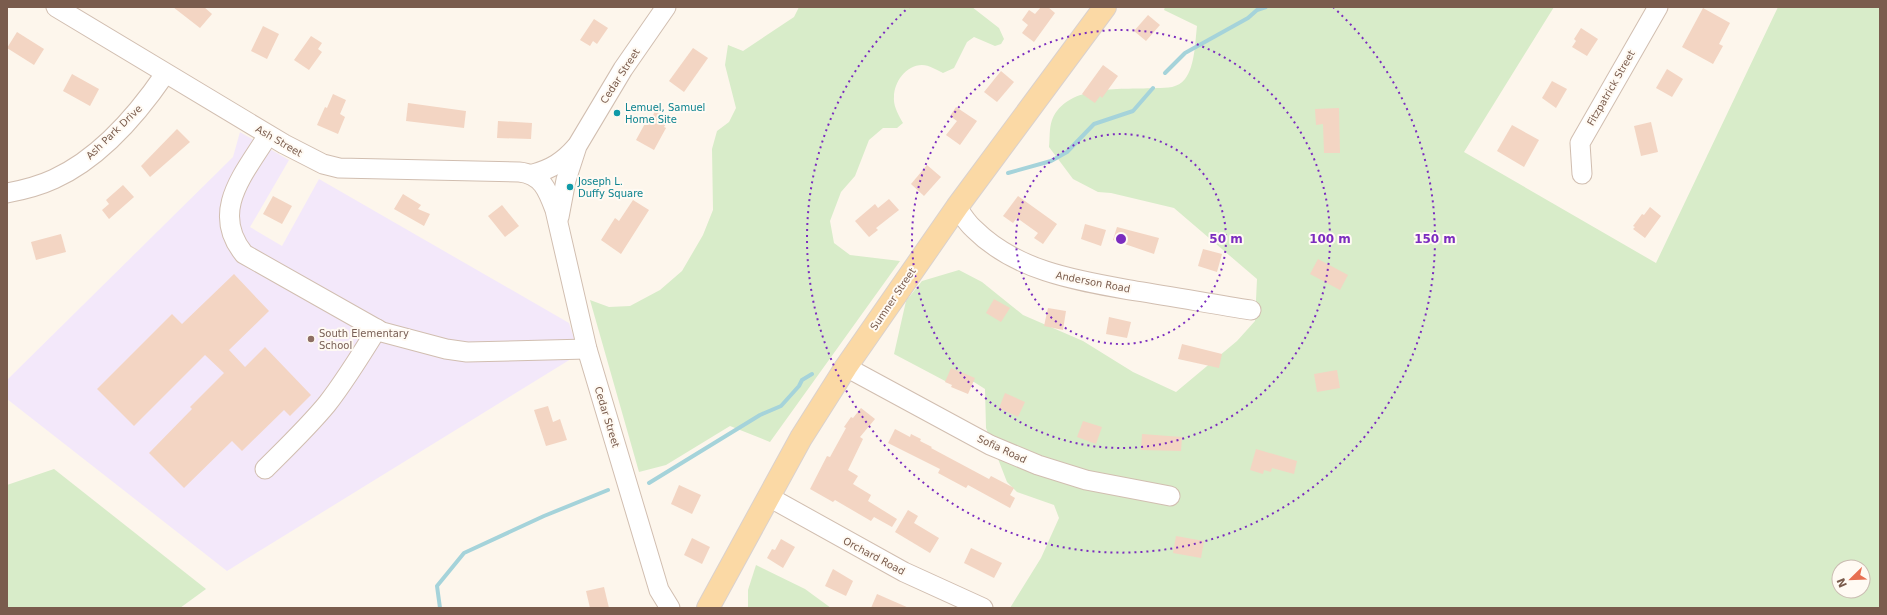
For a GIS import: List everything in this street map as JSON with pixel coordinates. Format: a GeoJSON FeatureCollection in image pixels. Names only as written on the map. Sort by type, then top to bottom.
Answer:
{"type":"FeatureCollection","features":[{"type":"Feature","properties":{"kind":"main road","name":"Sumner Street"},"geometry":{"type":"LineString","coordinates":[[708,608],[801,438],[846,367],[957,207],[1105,7]]}},
{"type":"Feature","properties":{"kind":"street","name":"Ash Street"},"geometry":{"type":"LineString","coordinates":[[56,7],[268,135],[323,164],[339,168],[519,172],[533,174]]}},
{"type":"Feature","properties":{"kind":"street","name":"Cedar Street"},"geometry":{"type":"LineString","coordinates":[[666,7],[623,70],[577,146],[561,162],[533,174],[542,182],[547,190],[558,220],[587,349],[659,590],[670,608]]}},
{"type":"Feature","properties":{"kind":"street","name":"Fitzpatrick Street"},"geometry":{"type":"LineString","coordinates":[[1582,174],[1580,143],[1658,7]]}},
{"type":"Feature","properties":{"kind":"street","name":"Ash Park Drive"},"geometry":{"type":"LineString","coordinates":[[7,193],[26,189],[54,179],[87,159],[141,108],[166,74]]}},
{"type":"Feature","properties":{"kind":"street"},"geometry":{"type":"LineString","coordinates":[[268,135],[232,194],[229,210],[230,227],[238,247],[244,254],[258,264],[377,330],[446,349],[467,352],[587,349]]}},
{"type":"Feature","properties":{"kind":"street","name":"Cedar Street"},"geometry":{"type":"LineString","coordinates":[[558,220],[563,191],[577,146]]}},
{"type":"Feature","properties":{"kind":"street","name":"Anderson Road"},"geometry":{"type":"LineString","coordinates":[[957,207],[973,228],[985,239],[1015,258],[1050,274],[1083,282],[1251,310]]}},
{"type":"Feature","properties":{"kind":"street"},"geometry":{"type":"LineString","coordinates":[[265,469],[306,428],[328,403],[377,330]]}},
{"type":"Feature","properties":{"kind":"street","name":"Sofia Road"},"geometry":{"type":"LineString","coordinates":[[846,367],[983,441],[1014,455],[1086,480],[1170,496]]}},
{"type":"Feature","properties":{"kind":"street","name":"Orchard Road"},"geometry":{"type":"LineString","coordinates":[[769,497],[897,569],[983,608]]}},
{"type":"Feature","properties":{"kind":"shaded area","name":"South Elementary School"},"geometry":{"type":"Polygon","coordinates":[[[240,132],[289,160],[250,227],[282,246],[319,179],[569,323],[579,354],[227,571],[7,399],[7,380],[233,157],[240,132]]]}},
{"type":"Feature","properties":{"kind":"green space"},"geometry":{"type":"Polygon","coordinates":[[[799,7],[972,7],[999,28],[1004,39],[1001,44],[995,46],[974,37],[967,42],[954,68],[943,73],[927,66],[916,66],[906,71],[899,80],[896,86],[894,104],[903,123],[897,128],[883,128],[869,140],[855,176],[841,192],[830,221],[834,243],[850,255],[900,261],[770,442],[730,426],[666,465],[639,472],[590,300],[609,307],[630,306],[660,290],[682,271],[703,235],[713,210],[712,149],[717,131],[729,122],[736,108],[725,65],[728,45],[743,51],[794,17],[799,7]]]}},
{"type":"Feature","properties":{"kind":"green space"},"geometry":{"type":"Polygon","coordinates":[[[1165,7],[1554,7],[1464,152],[1656,263],[1778,7],[1880,7],[1880,608],[1010,608],[1041,558],[1059,518],[1054,505],[1017,492],[1007,482],[986,428],[985,389],[974,382],[947,382],[894,354],[906,301],[922,281],[959,270],[982,282],[1023,315],[1083,341],[1133,372],[1176,392],[1237,341],[1255,321],[1257,279],[1174,208],[1111,193],[1098,192],[1073,179],[1049,147],[1052,120],[1059,108],[1070,100],[1083,94],[1098,91],[1113,89],[1165,88],[1172,87],[1182,82],[1188,74],[1193,61],[1197,26],[1164,10],[1165,7]]]}},
{"type":"Feature","properties":{"kind":"green space"},"geometry":{"type":"Polygon","coordinates":[[[54,469],[206,589],[180,608],[7,608],[7,485],[54,469]]]}},
{"type":"Feature","properties":{"kind":"green space"},"geometry":{"type":"Polygon","coordinates":[[[756,565],[805,589],[831,608],[748,608],[748,590],[756,565]]]}},
{"type":"Feature","properties":{"kind":"building"},"geometry":{"type":"Polygon","coordinates":[[[173,7],[204,7],[212,14],[200,28],[173,7]]]}},
{"type":"Feature","properties":{"kind":"building"},"geometry":{"type":"Polygon","coordinates":[[[1041,7],[1048,7],[1055,13],[1034,42],[1022,33],[1028,25],[1022,20],[1029,10],[1035,14],[1041,7]]]}},
{"type":"Feature","properties":{"kind":"building"},"geometry":{"type":"Polygon","coordinates":[[[1703,8],[1730,23],[1719,44],[1723,46],[1713,64],[1682,47],[1703,8]]]}},
{"type":"Feature","properties":{"kind":"building"},"geometry":{"type":"Polygon","coordinates":[[[1148,15],[1160,25],[1146,41],[1134,31],[1148,15]]]}},
{"type":"Feature","properties":{"kind":"building"},"geometry":{"type":"Polygon","coordinates":[[[594,19],[608,28],[597,44],[593,41],[590,46],[580,40],[594,19]]]}},
{"type":"Feature","properties":{"kind":"building"},"geometry":{"type":"Polygon","coordinates":[[[263,26],[279,34],[267,59],[251,51],[263,26]]]}},
{"type":"Feature","properties":{"kind":"building"},"geometry":{"type":"Polygon","coordinates":[[[1581,28],[1598,39],[1587,56],[1572,47],[1576,41],[1574,39],[1581,28]]]}},
{"type":"Feature","properties":{"kind":"building"},"geometry":{"type":"Polygon","coordinates":[[[17,32],[44,49],[34,65],[7,48],[17,32]]]}},
{"type":"Feature","properties":{"kind":"building"},"geometry":{"type":"Polygon","coordinates":[[[311,36],[322,43],[318,49],[322,52],[309,70],[294,60],[311,36]]]}},
{"type":"Feature","properties":{"kind":"building"},"geometry":{"type":"Polygon","coordinates":[[[693,48],[708,58],[684,92],[669,81],[693,48]]]}},
{"type":"Feature","properties":{"kind":"building"},"geometry":{"type":"Polygon","coordinates":[[[1103,65],[1118,76],[1102,98],[1100,96],[1095,103],[1082,94],[1103,65]]]}},
{"type":"Feature","properties":{"kind":"building"},"geometry":{"type":"Polygon","coordinates":[[[1667,69],[1683,79],[1672,97],[1656,88],[1667,69]]]}},
{"type":"Feature","properties":{"kind":"building"},"geometry":{"type":"Polygon","coordinates":[[[1001,71],[1014,82],[997,102],[984,92],[1001,71]]]}},
{"type":"Feature","properties":{"kind":"building"},"geometry":{"type":"Polygon","coordinates":[[[72,74],[99,89],[90,106],[63,91],[72,74]]]}},
{"type":"Feature","properties":{"kind":"building"},"geometry":{"type":"Polygon","coordinates":[[[1552,81],[1567,89],[1556,108],[1542,98],[1552,81]]]}},
{"type":"Feature","properties":{"kind":"building"},"geometry":{"type":"Polygon","coordinates":[[[333,94],[346,100],[340,114],[345,117],[338,134],[317,125],[333,94]]]}},
{"type":"Feature","properties":{"kind":"building"},"geometry":{"type":"Polygon","coordinates":[[[408,103],[466,111],[464,128],[406,121],[408,103]]]}},
{"type":"Feature","properties":{"kind":"building"},"geometry":{"type":"Polygon","coordinates":[[[956,107],[977,121],[960,145],[946,135],[957,121],[950,116],[956,107]]]}},
{"type":"Feature","properties":{"kind":"building"},"geometry":{"type":"Polygon","coordinates":[[[1339,108],[1340,153],[1324,153],[1323,124],[1316,125],[1315,109],[1339,108]]]}},
{"type":"Feature","properties":{"kind":"building"},"geometry":{"type":"Polygon","coordinates":[[[655,111],[669,119],[664,127],[666,128],[654,150],[636,140],[648,118],[651,120],[655,111]]]}},
{"type":"Feature","properties":{"kind":"building"},"geometry":{"type":"Polygon","coordinates":[[[498,121],[532,123],[531,139],[497,138],[498,121]]]}},
{"type":"Feature","properties":{"kind":"building"},"geometry":{"type":"Polygon","coordinates":[[[1651,122],[1658,152],[1641,156],[1634,126],[1651,122]]]}},
{"type":"Feature","properties":{"kind":"building"},"geometry":{"type":"Polygon","coordinates":[[[1512,125],[1539,140],[1524,167],[1497,151],[1512,125]]]}},
{"type":"Feature","properties":{"kind":"building"},"geometry":{"type":"Polygon","coordinates":[[[177,129],[190,142],[150,177],[141,166],[177,129]]]}},
{"type":"Feature","properties":{"kind":"building"},"geometry":{"type":"Polygon","coordinates":[[[927,165],[941,177],[924,196],[911,184],[927,165]]]}},
{"type":"Feature","properties":{"kind":"building"},"geometry":{"type":"Polygon","coordinates":[[[123,185],[134,197],[109,219],[102,210],[109,204],[106,200],[123,185]]]}},
{"type":"Feature","properties":{"kind":"building"},"geometry":{"type":"Polygon","coordinates":[[[403,194],[421,205],[418,209],[430,214],[424,226],[394,209],[403,194]]]}},
{"type":"Feature","properties":{"kind":"building"},"geometry":{"type":"Polygon","coordinates":[[[273,196],[292,206],[282,224],[263,214],[273,196]]]}},
{"type":"Feature","properties":{"kind":"building"},"geometry":{"type":"Polygon","coordinates":[[[1018,196],[1057,224],[1043,244],[1034,238],[1038,233],[1017,218],[1013,223],[1003,216],[1018,196]]]}},
{"type":"Feature","properties":{"kind":"building"},"geometry":{"type":"Polygon","coordinates":[[[889,199],[899,210],[876,228],[878,230],[869,237],[855,221],[875,204],[878,208],[889,199]]]}},
{"type":"Feature","properties":{"kind":"building"},"geometry":{"type":"Polygon","coordinates":[[[633,200],[649,210],[621,254],[601,240],[615,218],[619,221],[633,200]]]}},
{"type":"Feature","properties":{"kind":"building"},"geometry":{"type":"Polygon","coordinates":[[[502,205],[519,226],[505,237],[488,216],[502,205]]]}},
{"type":"Feature","properties":{"kind":"building"},"geometry":{"type":"Polygon","coordinates":[[[1650,207],[1661,216],[1645,238],[1633,229],[1635,227],[1633,226],[1642,214],[1644,215],[1650,207]]]}},
{"type":"Feature","properties":{"kind":"building"},"geometry":{"type":"Polygon","coordinates":[[[1085,224],[1106,230],[1101,246],[1081,239],[1085,224]]]}},
{"type":"Feature","properties":{"kind":"building"},"geometry":{"type":"Polygon","coordinates":[[[1117,227],[1159,238],[1154,254],[1113,240],[1117,227]]]}},
{"type":"Feature","properties":{"kind":"building"},"geometry":{"type":"Polygon","coordinates":[[[61,234],[66,252],[36,260],[31,242],[61,234]]]}},
{"type":"Feature","properties":{"kind":"building"},"geometry":{"type":"Polygon","coordinates":[[[1203,249],[1222,254],[1217,272],[1198,266],[1203,249]]]}},
{"type":"Feature","properties":{"kind":"building"},"geometry":{"type":"Polygon","coordinates":[[[1318,259],[1348,275],[1340,290],[1310,274],[1318,259]]]}},
{"type":"Feature","properties":{"kind":"building"},"geometry":{"type":"Polygon","coordinates":[[[234,274],[269,311],[229,350],[245,367],[265,347],[311,395],[290,416],[284,410],[242,451],[232,441],[184,488],[149,453],[192,409],[190,407],[224,373],[205,355],[134,426],[97,389],[172,314],[182,324],[234,274]]]}},
{"type":"Feature","properties":{"kind":"building"},"geometry":{"type":"Polygon","coordinates":[[[994,299],[1010,308],[1001,322],[986,313],[994,299]]]}},
{"type":"Feature","properties":{"kind":"building"},"geometry":{"type":"Polygon","coordinates":[[[1048,308],[1066,311],[1063,330],[1044,326],[1048,308]]]}},
{"type":"Feature","properties":{"kind":"building"},"geometry":{"type":"Polygon","coordinates":[[[1109,317],[1131,322],[1127,338],[1106,334],[1109,317]]]}},
{"type":"Feature","properties":{"kind":"building"},"geometry":{"type":"Polygon","coordinates":[[[1182,344],[1222,354],[1219,368],[1178,359],[1182,344]]]}},
{"type":"Feature","properties":{"kind":"building"},"geometry":{"type":"Polygon","coordinates":[[[951,368],[975,378],[968,394],[951,387],[952,385],[945,382],[951,368]]]}},
{"type":"Feature","properties":{"kind":"building"},"geometry":{"type":"Polygon","coordinates":[[[1337,370],[1340,388],[1317,392],[1314,374],[1337,370]]]}},
{"type":"Feature","properties":{"kind":"building"},"geometry":{"type":"Polygon","coordinates":[[[1005,393],[1025,402],[1018,417],[999,408],[1005,393]]]}},
{"type":"Feature","properties":{"kind":"building"},"geometry":{"type":"Polygon","coordinates":[[[548,406],[553,422],[560,419],[567,440],[546,446],[534,410],[548,406]]]}},
{"type":"Feature","properties":{"kind":"building"},"geometry":{"type":"Polygon","coordinates":[[[861,408],[875,419],[860,437],[863,439],[848,470],[858,476],[853,484],[871,495],[868,501],[897,519],[892,527],[874,517],[871,521],[835,500],[833,502],[810,489],[827,456],[830,457],[846,428],[844,427],[851,417],[853,418],[861,408]]]}},
{"type":"Feature","properties":{"kind":"building"},"geometry":{"type":"Polygon","coordinates":[[[1083,421],[1102,427],[1096,444],[1077,437],[1083,421]]]}},
{"type":"Feature","properties":{"kind":"building"},"geometry":{"type":"Polygon","coordinates":[[[895,429],[910,437],[911,434],[921,439],[920,441],[932,447],[931,448],[989,479],[991,476],[1014,488],[1010,495],[1015,498],[1010,508],[968,485],[966,488],[938,473],[940,469],[888,443],[895,429]]]}},
{"type":"Feature","properties":{"kind":"building"},"geometry":{"type":"Polygon","coordinates":[[[1142,434],[1182,437],[1181,451],[1141,450],[1142,434]]]}},
{"type":"Feature","properties":{"kind":"building"},"geometry":{"type":"Polygon","coordinates":[[[1256,449],[1297,461],[1294,474],[1272,468],[1271,472],[1264,470],[1263,474],[1250,470],[1256,449]]]}},
{"type":"Feature","properties":{"kind":"building"},"geometry":{"type":"Polygon","coordinates":[[[679,485],[701,495],[692,514],[671,504],[679,485]]]}},
{"type":"Feature","properties":{"kind":"building"},"geometry":{"type":"Polygon","coordinates":[[[908,510],[918,516],[914,523],[939,538],[930,553],[895,532],[908,510]]]}},
{"type":"Feature","properties":{"kind":"building"},"geometry":{"type":"Polygon","coordinates":[[[1176,536],[1204,541],[1201,558],[1173,553],[1176,536]]]}},
{"type":"Feature","properties":{"kind":"building"},"geometry":{"type":"Polygon","coordinates":[[[692,538],[710,547],[702,564],[684,555],[692,538]]]}},
{"type":"Feature","properties":{"kind":"building"},"geometry":{"type":"Polygon","coordinates":[[[781,539],[795,547],[783,568],[767,558],[772,549],[775,550],[781,539]]]}},
{"type":"Feature","properties":{"kind":"building"},"geometry":{"type":"Polygon","coordinates":[[[971,548],[1002,563],[994,578],[964,563],[971,548]]]}},
{"type":"Feature","properties":{"kind":"building"},"geometry":{"type":"Polygon","coordinates":[[[833,569],[853,581],[846,596],[825,586],[833,569]]]}},
{"type":"Feature","properties":{"kind":"building"},"geometry":{"type":"Polygon","coordinates":[[[604,587],[609,608],[590,608],[586,591],[604,587]]]}},
{"type":"Feature","properties":{"kind":"building"},"geometry":{"type":"Polygon","coordinates":[[[877,594],[909,608],[871,608],[877,594]]]}},
{"type":"Feature","properties":{"kind":"waterway"},"geometry":{"type":"LineString","coordinates":[[1165,73],[1185,53],[1248,18],[1257,10],[1266,7]]}},
{"type":"Feature","properties":{"kind":"waterway"},"geometry":{"type":"LineString","coordinates":[[1008,173],[1051,161],[1067,152],[1094,124],[1133,111],[1153,88]]}},
{"type":"Feature","properties":{"kind":"waterway"},"geometry":{"type":"LineString","coordinates":[[649,483],[760,415],[781,406],[799,386],[802,380],[812,374]]}},
{"type":"Feature","properties":{"kind":"waterway"},"geometry":{"type":"LineString","coordinates":[[440,608],[437,586],[464,553],[544,516],[608,490]]}},
{"type":"Feature","properties":{"kind":"place","name":"Lemuel, Samuel Home Site"},"geometry":{"type":"Point","coordinates":[617,113]}},
{"type":"Feature","properties":{"kind":"place","name":"Joseph L. Duffy Square"},"geometry":{"type":"Point","coordinates":[570,187]}},
{"type":"Feature","properties":{"kind":"place","name":"South Elementary School"},"geometry":{"type":"Point","coordinates":[311,339]}}]}
